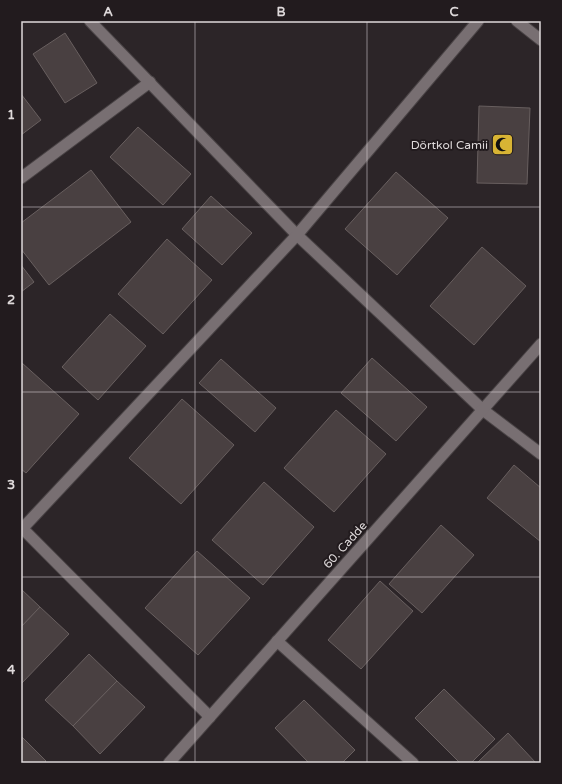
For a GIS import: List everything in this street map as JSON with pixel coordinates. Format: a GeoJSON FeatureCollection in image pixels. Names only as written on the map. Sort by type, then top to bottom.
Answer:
{"type":"FeatureCollection","features":[{"type":"Feature","properties":{"kind":"street"},"geometry":{"type":"LineString","coordinates":[[90,21],[297,235],[483,410],[541,454]]}},
{"type":"Feature","properties":{"kind":"street"},"geometry":{"type":"LineString","coordinates":[[210,717],[21,529],[297,235],[478,21]]}},
{"type":"Feature","properties":{"kind":"street"},"geometry":{"type":"LineString","coordinates":[[518,21],[541,40]]}},
{"type":"Feature","properties":{"kind":"street"},"geometry":{"type":"LineString","coordinates":[[21,178],[150,82]]}},
{"type":"Feature","properties":{"kind":"street","name":"60. Cadde"},"geometry":{"type":"LineString","coordinates":[[169,763],[541,344]]}},
{"type":"Feature","properties":{"kind":"street"},"geometry":{"type":"LineString","coordinates":[[277,641],[413,763]]}},
{"type":"Feature","properties":{"kind":"building"},"geometry":{"type":"Polygon","coordinates":[[[65,33],[97,83],[65,103],[33,54],[65,33]]]}},
{"type":"Feature","properties":{"kind":"building"},"geometry":{"type":"Polygon","coordinates":[[[21,94],[41,120],[21,135],[21,94]]]}},
{"type":"Feature","properties":{"kind":"building","name":"Dörtkol Camii"},"geometry":{"type":"Polygon","coordinates":[[[479,106],[530,108],[527,184],[477,183],[479,106]]]}},
{"type":"Feature","properties":{"kind":"building"},"geometry":{"type":"Polygon","coordinates":[[[138,127],[191,174],[163,205],[110,157],[138,127]]]}},
{"type":"Feature","properties":{"kind":"building"},"geometry":{"type":"Polygon","coordinates":[[[91,170],[131,222],[49,285],[21,249],[21,223],[91,170]]]}},
{"type":"Feature","properties":{"kind":"building"},"geometry":{"type":"Polygon","coordinates":[[[396,172],[448,218],[397,275],[345,229],[396,172]]]}},
{"type":"Feature","properties":{"kind":"building"},"geometry":{"type":"Polygon","coordinates":[[[211,196],[252,233],[222,265],[182,229],[211,196]]]}},
{"type":"Feature","properties":{"kind":"building"},"geometry":{"type":"Polygon","coordinates":[[[167,239],[212,280],[163,334],[118,294],[167,239]]]}},
{"type":"Feature","properties":{"kind":"building"},"geometry":{"type":"Polygon","coordinates":[[[482,247],[526,286],[474,345],[430,306],[482,247]]]}},
{"type":"Feature","properties":{"kind":"building"},"geometry":{"type":"Polygon","coordinates":[[[21,265],[34,282],[21,292],[21,265]]]}},
{"type":"Feature","properties":{"kind":"building"},"geometry":{"type":"Polygon","coordinates":[[[110,314],[146,346],[98,400],[62,367],[110,314]]]}},
{"type":"Feature","properties":{"kind":"building"},"geometry":{"type":"Polygon","coordinates":[[[372,358],[427,407],[396,441],[341,393],[372,358]]]}},
{"type":"Feature","properties":{"kind":"building"},"geometry":{"type":"Polygon","coordinates":[[[221,359],[276,408],[255,432],[199,383],[221,359]]]}},
{"type":"Feature","properties":{"kind":"building"},"geometry":{"type":"Polygon","coordinates":[[[22,363],[79,414],[26,473],[21,469],[22,363]]]}},
{"type":"Feature","properties":{"kind":"building"},"geometry":{"type":"Polygon","coordinates":[[[182,399],[234,445],[181,504],[129,458],[182,399]]]}},
{"type":"Feature","properties":{"kind":"building"},"geometry":{"type":"Polygon","coordinates":[[[336,410],[386,454],[334,512],[284,468],[336,410]]]}},
{"type":"Feature","properties":{"kind":"building"},"geometry":{"type":"Polygon","coordinates":[[[514,465],[541,488],[541,542],[487,498],[514,465]]]}},
{"type":"Feature","properties":{"kind":"building"},"geometry":{"type":"Polygon","coordinates":[[[264,482],[314,527],[263,585],[212,540],[264,482]]]}},
{"type":"Feature","properties":{"kind":"building"},"geometry":{"type":"Polygon","coordinates":[[[441,525],[474,555],[422,613],[389,584],[441,525]]]}},
{"type":"Feature","properties":{"kind":"building"},"geometry":{"type":"Polygon","coordinates":[[[197,551],[250,598],[198,655],[145,608],[197,551]]]}},
{"type":"Feature","properties":{"kind":"building"},"geometry":{"type":"Polygon","coordinates":[[[380,581],[413,611],[361,669],[328,640],[380,581]]]}},
{"type":"Feature","properties":{"kind":"building"},"geometry":{"type":"Polygon","coordinates":[[[21,589],[40,607],[21,627],[21,589]]]}},
{"type":"Feature","properties":{"kind":"building"},"geometry":{"type":"Polygon","coordinates":[[[40,607],[69,634],[21,684],[21,627],[40,607]]]}},
{"type":"Feature","properties":{"kind":"building"},"geometry":{"type":"Polygon","coordinates":[[[89,654],[117,681],[73,726],[45,700],[89,654]]]}},
{"type":"Feature","properties":{"kind":"building"},"geometry":{"type":"Polygon","coordinates":[[[117,681],[145,707],[100,754],[73,726],[117,681]]]}},
{"type":"Feature","properties":{"kind":"building"},"geometry":{"type":"Polygon","coordinates":[[[444,689],[495,739],[471,763],[460,763],[415,718],[444,689]]]}},
{"type":"Feature","properties":{"kind":"building"},"geometry":{"type":"Polygon","coordinates":[[[304,700],[355,750],[342,763],[309,763],[275,728],[304,700]]]}},
{"type":"Feature","properties":{"kind":"building"},"geometry":{"type":"Polygon","coordinates":[[[508,733],[536,763],[478,762],[508,733]]]}},
{"type":"Feature","properties":{"kind":"building"},"geometry":{"type":"Polygon","coordinates":[[[21,736],[46,761],[44,763],[21,763],[21,736]]]}},
{"type":"Feature","properties":{"kind":"place","name":"Dörtkol Camii"},"geometry":{"type":"Point","coordinates":[503,145]}}]}
